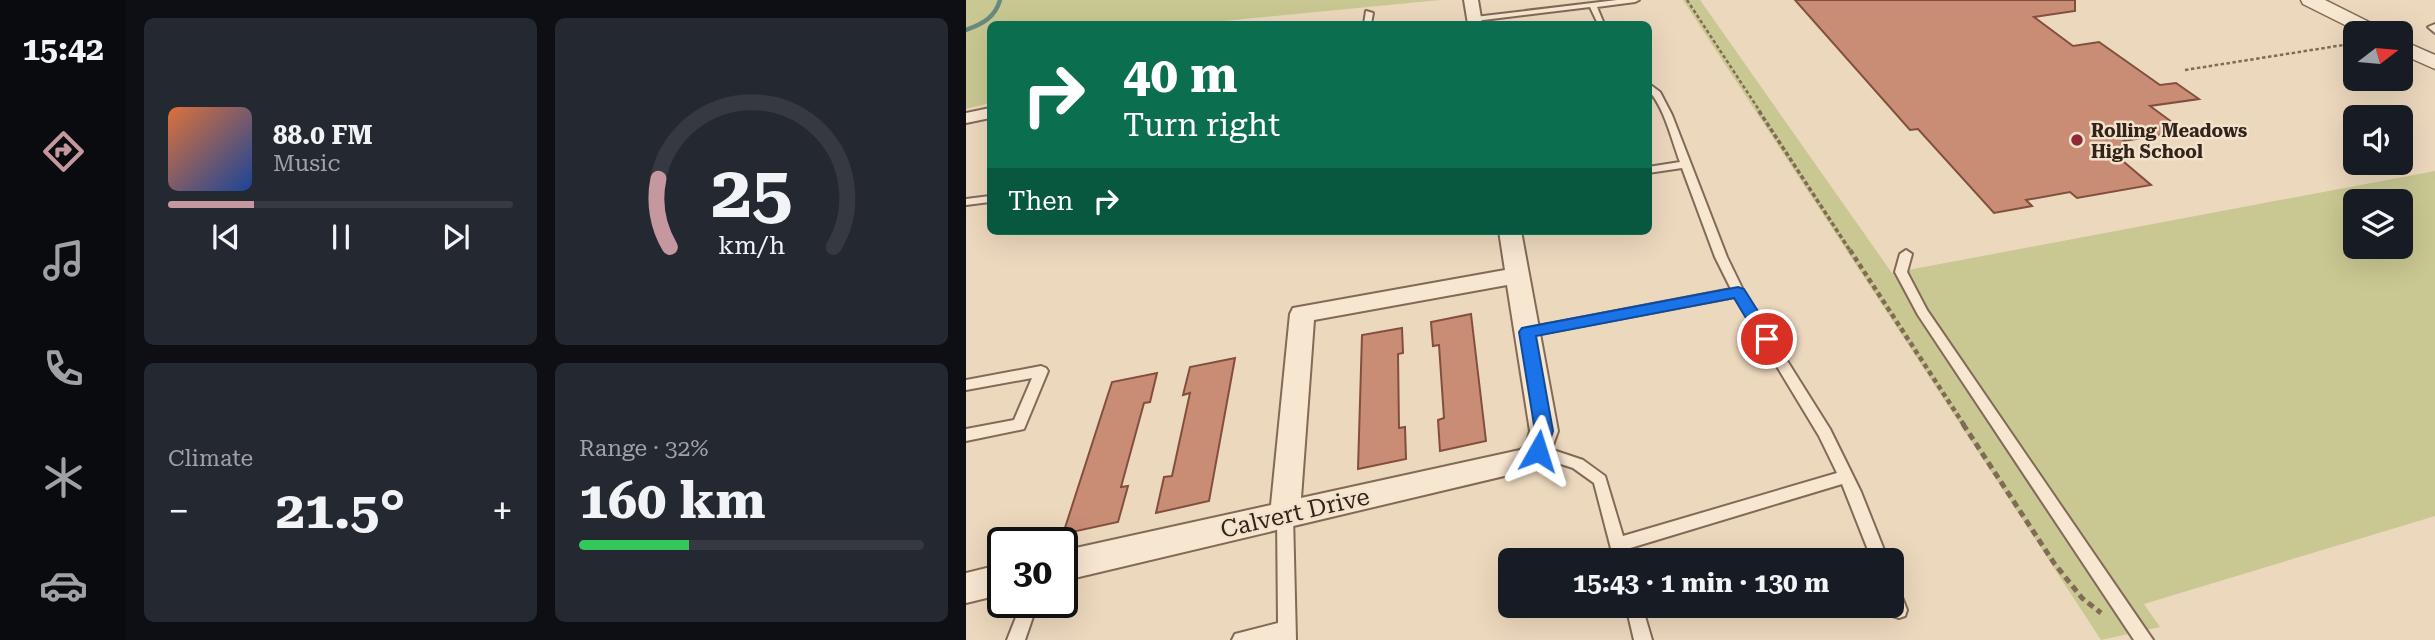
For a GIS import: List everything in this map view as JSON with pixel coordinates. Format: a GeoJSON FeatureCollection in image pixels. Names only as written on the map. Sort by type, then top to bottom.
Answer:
{"type":"FeatureCollection","features":[{"type":"Feature","properties":{"kind":"street"},"geometry":{"type":"LineString","coordinates":[[1471,0],[1475,21]]}},
{"type":"Feature","properties":{"kind":"street"},"geometry":{"type":"LineString","coordinates":[[2310,0],[2352,21]]}},
{"type":"Feature","properties":{"kind":"street"},"geometry":{"type":"LineString","coordinates":[[2413,52],[2435,63]]}},
{"type":"Feature","properties":{"kind":"street"},"geometry":{"type":"LineString","coordinates":[[966,118],[987,114]]}},
{"type":"Feature","properties":{"kind":"street"},"geometry":{"type":"LineString","coordinates":[[1511,235],[1544,431],[1533,455]]}},
{"type":"Feature","properties":{"kind":"street"},"geometry":{"type":"LineString","coordinates":[[1285,515],[1301,314],[1518,275]]}},
{"type":"Feature","properties":{"kind":"street","name":"Calvert Drive"},"geometry":{"type":"LineString","coordinates":[[1078,562],[1533,455]]}},
{"type":"Feature","properties":{"kind":"street"},"geometry":{"type":"LineString","coordinates":[[966,588],[987,583]]}},
{"type":"Feature","properties":{"kind":"lane"},"geometry":{"type":"LineString","coordinates":[[1482,21],[1635,0]]}},
{"type":"Feature","properties":{"kind":"lane"},"geometry":{"type":"LineString","coordinates":[[1593,5],[1600,21]]}},
{"type":"Feature","properties":{"kind":"lane"},"geometry":{"type":"LineString","coordinates":[[1368,21],[1369,13]]}},
{"type":"Feature","properties":{"kind":"lane"},"geometry":{"type":"LineString","coordinates":[[1652,89],[1667,115],[1721,257],[1738,292],[1825,433],[1875,548]]}},
{"type":"Feature","properties":{"kind":"lane"},"geometry":{"type":"LineString","coordinates":[[1652,169],[1686,164]]}},
{"type":"Feature","properties":{"kind":"lane"},"geometry":{"type":"LineString","coordinates":[[966,202],[987,199]]}},
{"type":"Feature","properties":{"kind":"lane"},"geometry":{"type":"LineString","coordinates":[[1906,254],[1901,272],[1922,313],[2144,640]]}},
{"type":"Feature","properties":{"kind":"lane"},"geometry":{"type":"LineString","coordinates":[[1528,332],[1738,292]]}},
{"type":"Feature","properties":{"kind":"lane"},"geometry":{"type":"LineString","coordinates":[[966,385],[1041,371],[1019,425],[966,436]]}},
{"type":"Feature","properties":{"kind":"lane"},"geometry":{"type":"LineString","coordinates":[[1533,455],[1578,464],[1600,480],[1618,548]]}},
{"type":"Feature","properties":{"kind":"lane"},"geometry":{"type":"LineString","coordinates":[[1631,548],[1846,477]]}},
{"type":"Feature","properties":{"kind":"lane"},"geometry":{"type":"LineString","coordinates":[[1241,640],[1287,634],[1285,515]]}},
{"type":"Feature","properties":{"kind":"lane"},"geometry":{"type":"LineString","coordinates":[[1016,640],[1024,618]]}},
{"type":"Feature","properties":{"kind":"lane"},"geometry":{"type":"LineString","coordinates":[[1637,618],[1643,640]]}},
{"type":"Feature","properties":{"kind":"path"},"geometry":{"type":"LineString","coordinates":[[1687,0],[2054,563],[2081,598],[2110,619]]}},
{"type":"Feature","properties":{"kind":"path"},"geometry":{"type":"LineString","coordinates":[[2185,70],[2343,45]]}},
{"type":"Feature","properties":{"kind":"shaded area"},"geometry":{"type":"Polygon","coordinates":[[[966,0],[1440,0],[1223,21],[987,21],[987,104],[966,109],[966,0]]]}},
{"type":"Feature","properties":{"kind":"shaded area"},"geometry":{"type":"Polygon","coordinates":[[[1683,0],[1700,0],[1892,273],[2435,171],[2435,516],[2144,604],[2160,627],[2101,640],[1683,0]]]}},
{"type":"Feature","properties":{"kind":"building"},"geometry":{"type":"Polygon","coordinates":[[[1795,0],[2075,0],[2075,11],[2034,17],[2073,46],[2099,42],[2160,85],[2176,83],[2199,99],[2150,106],[2184,131],[2124,141],[2132,148],[2111,151],[2151,185],[2077,198],[2070,192],[2026,200],[2032,206],[1994,213],[1918,129],[1910,130],[1795,0]]]}},
{"type":"Feature","properties":{"kind":"building"},"geometry":{"type":"Polygon","coordinates":[[[1471,314],[1486,441],[1440,451],[1438,420],[1444,418],[1439,345],[1433,346],[1431,322],[1471,314]]]}},
{"type":"Feature","properties":{"kind":"building"},"geometry":{"type":"Polygon","coordinates":[[[1402,328],[1403,353],[1398,354],[1399,428],[1405,427],[1406,459],[1358,469],[1362,335],[1402,328]]]}},
{"type":"Feature","properties":{"kind":"building"},"geometry":{"type":"Polygon","coordinates":[[[1235,358],[1209,501],[1156,513],[1164,477],[1172,476],[1190,393],[1183,395],[1190,367],[1235,358]]]}},
{"type":"Feature","properties":{"kind":"building"},"geometry":{"type":"Polygon","coordinates":[[[1157,373],[1150,402],[1144,403],[1121,487],[1128,486],[1118,522],[1078,531],[1078,527],[1065,527],[1112,382],[1157,373]]]}},
{"type":"Feature","properties":{"kind":"waterway"},"geometry":{"type":"LineString","coordinates":[[966,30],[987,20],[1000,0]]}},
{"type":"Feature","properties":{"kind":"place","name":"Rolling Meadows High School"},"geometry":{"type":"Point","coordinates":[2077,140]}},
{"type":"Feature","properties":{"kind":"route"},"geometry":{"type":"LineString","coordinates":[[1538,451],[1544,431],[1528,332],[1738,292],[1767,339]]}}]}
